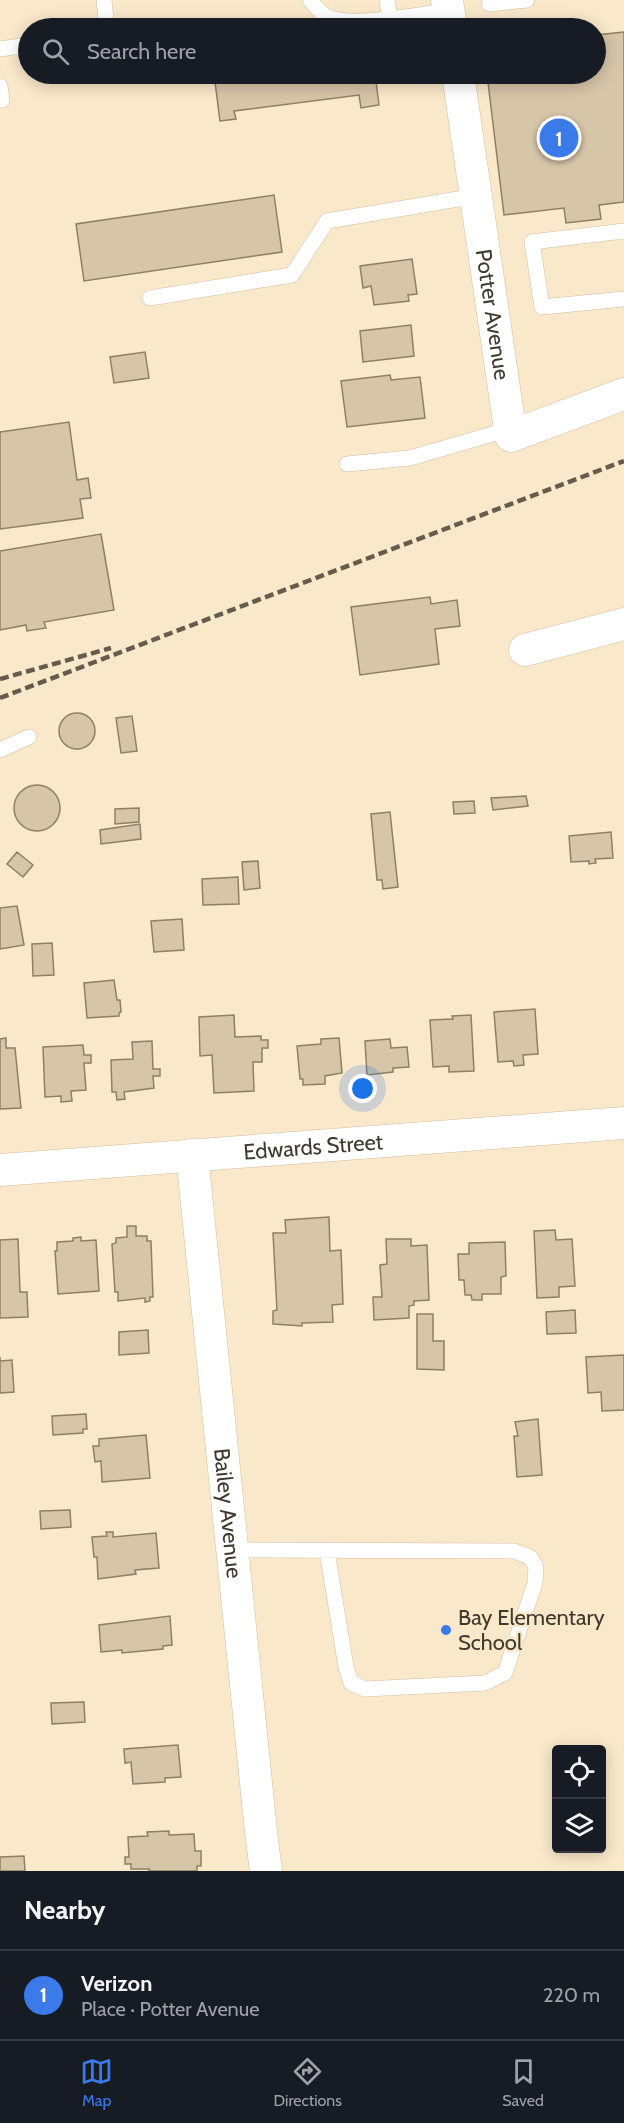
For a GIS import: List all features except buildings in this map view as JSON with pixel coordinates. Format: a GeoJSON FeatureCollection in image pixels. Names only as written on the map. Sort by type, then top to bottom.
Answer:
{"type":"FeatureCollection","features":[{"type":"Feature","properties":{"kind":"street","name":"Potter Avenue"},"geometry":{"type":"LineString","coordinates":[[459,84],[510,429]]}},
{"type":"Feature","properties":{"kind":"street"},"geometry":{"type":"LineString","coordinates":[[510,429],[511,436],[624,394]]}},
{"type":"Feature","properties":{"kind":"street"},"geometry":{"type":"LineString","coordinates":[[525,650],[624,624]]}},
{"type":"Feature","properties":{"kind":"street","name":"Edwards Street"},"geometry":{"type":"LineString","coordinates":[[0,1170],[624,1123]]}},
{"type":"Feature","properties":{"kind":"street","name":"Bailey Avenue"},"geometry":{"type":"LineString","coordinates":[[192,1155],[266,1871]]}},
{"type":"Feature","properties":{"kind":"lane"},"geometry":{"type":"LineString","coordinates":[[104,0],[106,18]]}},
{"type":"Feature","properties":{"kind":"lane"},"geometry":{"type":"LineString","coordinates":[[310,0],[318,10],[330,18]]}},
{"type":"Feature","properties":{"kind":"lane"},"geometry":{"type":"LineString","coordinates":[[387,0],[390,18],[449,13]]}},
{"type":"Feature","properties":{"kind":"lane"},"geometry":{"type":"LineString","coordinates":[[489,4],[527,0]]}},
{"type":"Feature","properties":{"kind":"lane"},"geometry":{"type":"LineString","coordinates":[[0,49],[18,46]]}},
{"type":"Feature","properties":{"kind":"lane"},"geometry":{"type":"LineString","coordinates":[[0,86],[2,99],[0,100]]}},
{"type":"Feature","properties":{"kind":"lane"},"geometry":{"type":"LineString","coordinates":[[150,298],[292,275],[327,221],[476,196]]}},
{"type":"Feature","properties":{"kind":"lane"},"geometry":{"type":"LineString","coordinates":[[624,231],[532,242],[542,307],[624,298]]}},
{"type":"Feature","properties":{"kind":"lane"},"geometry":{"type":"LineString","coordinates":[[347,464],[410,458],[510,429]]}},
{"type":"Feature","properties":{"kind":"lane"},"geometry":{"type":"LineString","coordinates":[[0,750],[29,737]]}},
{"type":"Feature","properties":{"kind":"lane"},"geometry":{"type":"LineString","coordinates":[[232,1550],[514,1551],[530,1557],[536,1567],[535,1583],[506,1673],[485,1683],[364,1689],[351,1683],[346,1667],[327,1551]]}},
{"type":"Feature","properties":{"kind":"railway"},"geometry":{"type":"LineString","coordinates":[[0,698],[624,461]]}},
{"type":"Feature","properties":{"kind":"railway"},"geometry":{"type":"LineString","coordinates":[[0,679],[111,648]]}},
{"type":"Feature","properties":{"kind":"place","name":"Verizon"},"geometry":{"type":"Point","coordinates":[559,138]}},
{"type":"Feature","properties":{"kind":"place","name":"Bay Elementary School"},"geometry":{"type":"Point","coordinates":[446,1630]}}]}
